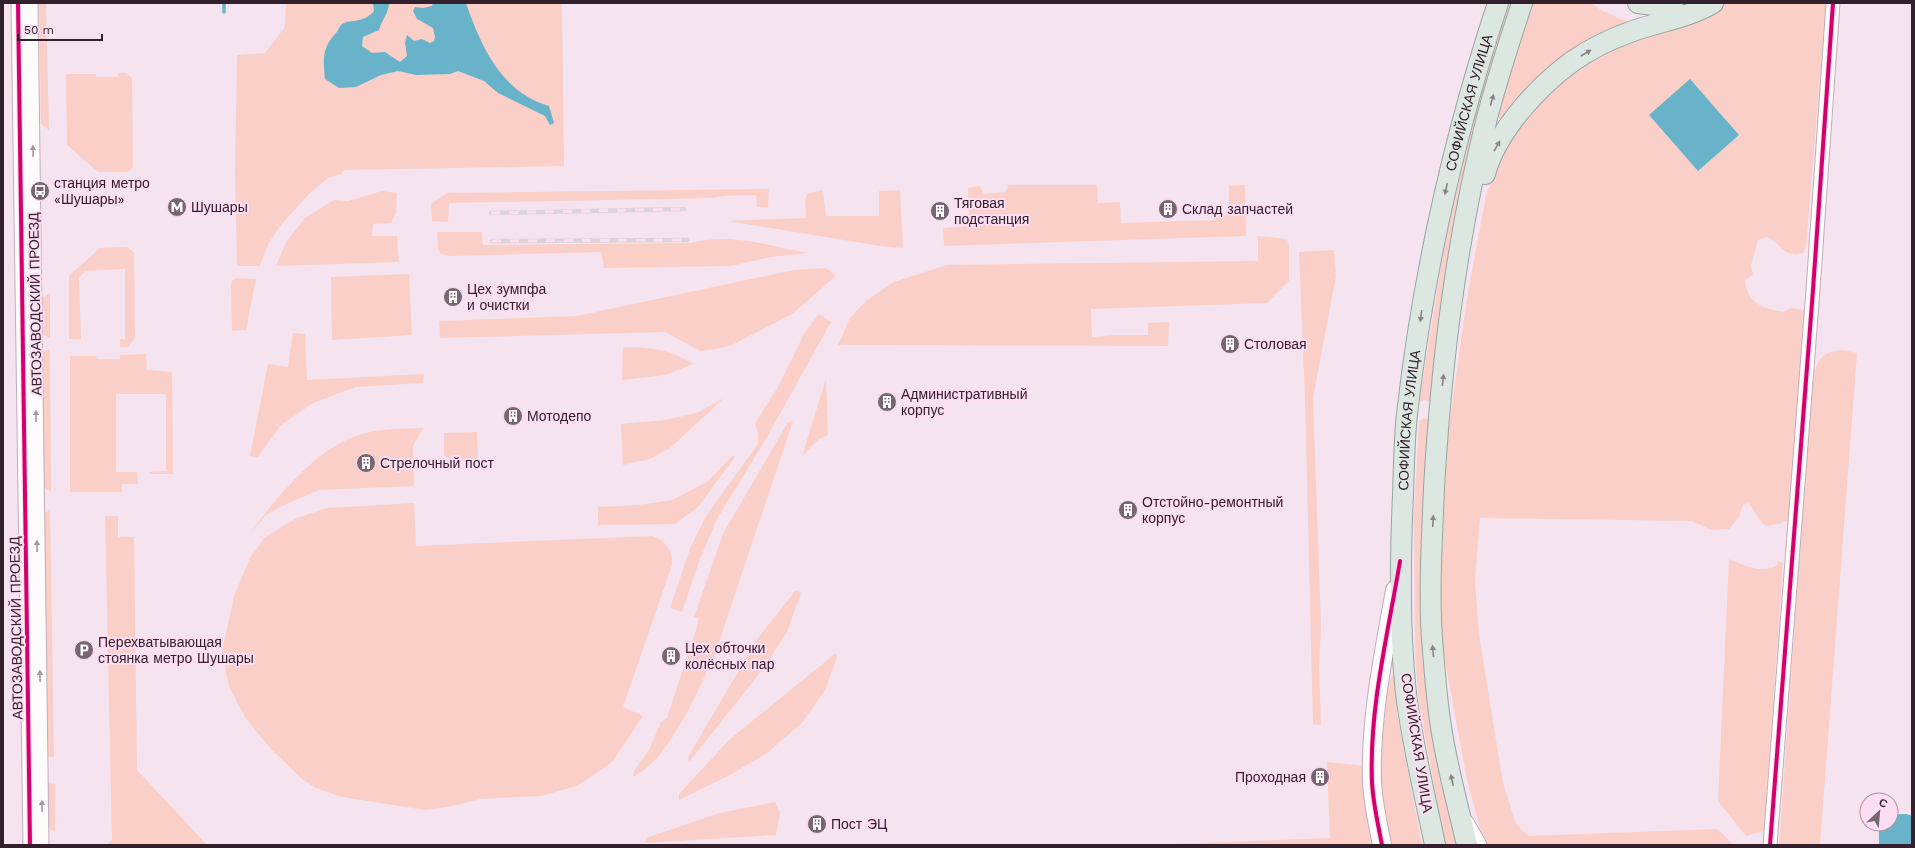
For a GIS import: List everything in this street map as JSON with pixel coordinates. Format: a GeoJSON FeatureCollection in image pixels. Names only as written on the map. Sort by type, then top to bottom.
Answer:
{"type":"FeatureCollection","features":[{"type":"Feature","properties":{"kind":"main road","name":"СОФИЙСКАЯ УЛИЦА"},"geometry":{"type":"LineString","coordinates":[[1435,845],[1413,740],[1406,693],[1400,562],[1407,416],[1423,297],[1458,134],[1481,53],[1498,3]]}},
{"type":"Feature","properties":{"kind":"main road","name":"СОФИЙСКАЯ УЛИЦА"},"geometry":{"type":"LineString","coordinates":[[1466,845],[1441,728],[1433,649],[1431,603],[1432,529],[1438,419],[1463,234],[1486,124],[1522,3]]}},
{"type":"Feature","properties":{"kind":"main road"},"geometry":{"type":"LineString","coordinates":[[1638,3],[1654,5],[1673,3]]}},
{"type":"Feature","properties":{"kind":"main road"},"geometry":{"type":"LineString","coordinates":[[1463,234],[1478,198],[1488,162],[1497,145],[1525,106],[1558,73],[1574,60],[1594,48],[1630,32],[1696,11],[1713,3]]}},
{"type":"Feature","properties":{"kind":"main road"},"geometry":{"type":"LineString","coordinates":[[1407,416],[1420,410],[1427,411],[1438,419]]}},
{"type":"Feature","properties":{"kind":"street","name":"АВТОЗАВОДСКИЙ ПРОЕЗД"},"geometry":{"type":"LineString","coordinates":[[18,3],[30,845]]}},
{"type":"Feature","properties":{"kind":"street","name":"АВТОЗАВОДСКИЙ ПРОЕЗД"},"geometry":{"type":"LineString","coordinates":[[30,3],[42,845]]}},
{"type":"Feature","properties":{"kind":"street"},"geometry":{"type":"LineString","coordinates":[[1770,845],[1813,290],[1833,3]]}},
{"type":"Feature","properties":{"kind":"street"},"geometry":{"type":"LineString","coordinates":[[1382,845],[1372,782],[1372,749],[1377,699],[1400,562]]}},
{"type":"Feature","properties":{"kind":"street"},"geometry":{"type":"LineString","coordinates":[[1458,807],[1480,845]]}},
{"type":"Feature","properties":{"kind":"shaded area"},"geometry":{"type":"Polygon","coordinates":[[[39,3],[46,3],[49,130],[41,124],[39,3]]]}},
{"type":"Feature","properties":{"kind":"shaded area"},"geometry":{"type":"Polygon","coordinates":[[[286,3],[562,3],[564,166],[344,170],[342,174],[328,178],[309,194],[281,225],[268,244],[260,266],[237,266],[235,172],[237,55],[265,53],[285,27],[286,3]]]}},
{"type":"Feature","properties":{"kind":"shaded area"},"geometry":{"type":"Polygon","coordinates":[[[1508,3],[1515,3],[1431,403],[1425,400],[1419,402],[1451,207],[1470,129],[1508,3]]]}},
{"type":"Feature","properties":{"kind":"shaded area"},"geometry":{"type":"Polygon","coordinates":[[[1530,3],[1591,3],[1601,10],[1628,22],[1502,121],[1499,118],[1499,114],[1530,3]]]}},
{"type":"Feature","properties":{"kind":"shaded area"},"geometry":{"type":"Polygon","coordinates":[[[1727,3],[1826,3],[1806,247],[1803,253],[1791,254],[1767,237],[1758,240],[1751,265],[1753,274],[1745,281],[1749,295],[1757,304],[1769,309],[1784,312],[1791,308],[1805,310],[1790,519],[1779,524],[1766,526],[1760,521],[1748,503],[1743,505],[1739,517],[1729,529],[1711,530],[1692,521],[1480,518],[1475,580],[1479,635],[1503,783],[1516,824],[1528,836],[1718,829],[1733,845],[1488,845],[1480,828],[1467,780],[1443,650],[1440,592],[1448,433],[1468,292],[1486,196],[1493,173],[1519,126],[1534,104],[1597,54],[1705,14],[1727,3]]]}},
{"type":"Feature","properties":{"kind":"shaded area"},"geometry":{"type":"Polygon","coordinates":[[[118,73],[126,73],[132,78],[133,167],[128,172],[98,172],[67,145],[66,74],[96,74],[96,77],[118,77],[118,73]]]}},
{"type":"Feature","properties":{"kind":"shaded area"},"geometry":{"type":"Polygon","coordinates":[[[1009,185],[1097,185],[1098,203],[1120,202],[1121,223],[1216,220],[1216,215],[1229,215],[1229,186],[1245,185],[1246,236],[944,246],[943,228],[969,226],[968,188],[980,186],[984,194],[1005,192],[1009,185]]]}},
{"type":"Feature","properties":{"kind":"shaded area"},"geometry":{"type":"Polygon","coordinates":[[[769,189],[768,207],[757,207],[756,195],[723,196],[712,198],[449,203],[448,222],[432,221],[431,204],[448,193],[769,189]]]}},
{"type":"Feature","properties":{"kind":"shaded area"},"geometry":{"type":"Polygon","coordinates":[[[823,190],[826,216],[879,216],[879,191],[900,190],[903,248],[880,246],[728,221],[806,218],[805,200],[808,193],[823,190]]]}},
{"type":"Feature","properties":{"kind":"shaded area"},"geometry":{"type":"Polygon","coordinates":[[[382,191],[397,193],[396,213],[391,223],[373,224],[372,236],[397,236],[399,262],[276,266],[286,242],[305,218],[334,200],[348,201],[382,191]]]}},
{"type":"Feature","properties":{"kind":"shaded area"},"geometry":{"type":"Polygon","coordinates":[[[437,232],[482,232],[483,245],[691,243],[705,240],[735,239],[808,253],[771,257],[731,266],[604,268],[601,252],[450,256],[441,254],[438,250],[437,232]]]}},
{"type":"Feature","properties":{"kind":"shaded area"},"geometry":{"type":"Polygon","coordinates":[[[1258,236],[1287,239],[1289,247],[1289,281],[1267,303],[1091,309],[1092,337],[1148,335],[1148,323],[1169,322],[1168,346],[838,345],[850,318],[866,301],[894,282],[947,265],[1258,261],[1258,236]]]}},
{"type":"Feature","properties":{"kind":"shaded area"},"geometry":{"type":"Polygon","coordinates":[[[128,247],[134,253],[135,338],[128,347],[120,347],[120,339],[125,339],[125,269],[85,271],[79,278],[81,339],[69,339],[69,276],[100,248],[128,247]]]}},
{"type":"Feature","properties":{"kind":"shaded area"},"geometry":{"type":"Polygon","coordinates":[[[1334,250],[1336,276],[1313,398],[1321,626],[1319,668],[1321,725],[1313,724],[1305,398],[1299,252],[1334,250]]]}},
{"type":"Feature","properties":{"kind":"shaded area"},"geometry":{"type":"Polygon","coordinates":[[[826,268],[836,276],[792,314],[730,346],[711,350],[700,351],[665,332],[440,338],[439,321],[577,316],[794,270],[826,268]]]}},
{"type":"Feature","properties":{"kind":"shaded area"},"geometry":{"type":"Polygon","coordinates":[[[409,274],[412,335],[332,340],[331,277],[409,274]]]}},
{"type":"Feature","properties":{"kind":"shaded area"},"geometry":{"type":"Polygon","coordinates":[[[237,278],[256,279],[246,330],[232,331],[231,285],[232,280],[237,278]]]}},
{"type":"Feature","properties":{"kind":"shaded area"},"geometry":{"type":"Polygon","coordinates":[[[50,293],[50,338],[44,335],[42,298],[50,293]]]}},
{"type":"Feature","properties":{"kind":"shaded area"},"geometry":{"type":"Polygon","coordinates":[[[819,314],[831,322],[767,437],[717,519],[700,559],[682,612],[670,608],[691,546],[706,516],[758,444],[758,433],[755,423],[778,387],[804,334],[819,314]]]}},
{"type":"Feature","properties":{"kind":"shaded area"},"geometry":{"type":"Polygon","coordinates":[[[293,333],[305,334],[307,380],[424,374],[423,383],[356,387],[313,403],[281,425],[258,457],[250,456],[268,364],[288,367],[293,333]]]}},
{"type":"Feature","properties":{"kind":"shaded area"},"geometry":{"type":"Polygon","coordinates":[[[623,347],[659,350],[675,355],[693,364],[666,375],[622,380],[623,347]]]}},
{"type":"Feature","properties":{"kind":"shaded area"},"geometry":{"type":"Polygon","coordinates":[[[50,349],[51,492],[43,486],[43,352],[50,349]]]}},
{"type":"Feature","properties":{"kind":"shaded area"},"geometry":{"type":"Polygon","coordinates":[[[1843,350],[1857,353],[1820,845],[1779,845],[1812,380],[1818,362],[1821,358],[1830,352],[1843,350]]]}},
{"type":"Feature","properties":{"kind":"shaded area"},"geometry":{"type":"Polygon","coordinates":[[[146,354],[147,370],[172,372],[173,474],[149,474],[149,472],[166,471],[166,394],[116,394],[116,472],[137,472],[138,484],[122,484],[122,492],[70,492],[70,356],[96,356],[97,359],[120,359],[120,355],[146,354]]]}},
{"type":"Feature","properties":{"kind":"shaded area"},"geometry":{"type":"Polygon","coordinates":[[[826,379],[828,435],[819,439],[802,456],[826,379]]]}},
{"type":"Feature","properties":{"kind":"shaded area"},"geometry":{"type":"Polygon","coordinates":[[[724,398],[670,448],[650,459],[623,465],[621,424],[665,420],[697,413],[724,398]]]}},
{"type":"Feature","properties":{"kind":"shaded area"},"geometry":{"type":"Polygon","coordinates":[[[1424,418],[1429,420],[1422,659],[1457,845],[1445,845],[1419,703],[1415,655],[1414,517],[1419,421],[1424,418]]]}},
{"type":"Feature","properties":{"kind":"shaded area"},"geometry":{"type":"Polygon","coordinates":[[[793,421],[715,654],[695,697],[670,741],[651,764],[633,777],[634,771],[650,748],[661,722],[667,718],[697,627],[699,618],[694,617],[723,534],[788,422],[793,421]]]}},
{"type":"Feature","properties":{"kind":"shaded area"},"geometry":{"type":"Polygon","coordinates":[[[423,428],[413,446],[414,486],[319,490],[284,505],[266,515],[249,535],[272,505],[298,476],[328,450],[345,441],[370,432],[392,429],[423,428]]]}},
{"type":"Feature","properties":{"kind":"shaded area"},"geometry":{"type":"Polygon","coordinates":[[[477,432],[478,459],[452,460],[444,455],[444,433],[477,432]]]}},
{"type":"Feature","properties":{"kind":"shaded area"},"geometry":{"type":"Polygon","coordinates":[[[733,455],[735,457],[698,507],[675,524],[598,525],[598,507],[638,505],[672,500],[707,482],[733,455]]]}},
{"type":"Feature","properties":{"kind":"shaded area"},"geometry":{"type":"Polygon","coordinates":[[[414,503],[416,546],[653,536],[658,538],[668,547],[672,565],[623,707],[643,716],[612,762],[577,786],[541,796],[480,799],[453,806],[425,810],[342,797],[316,788],[302,779],[270,748],[246,719],[229,687],[222,652],[234,596],[250,558],[265,537],[297,518],[327,508],[414,503]]]}},
{"type":"Feature","properties":{"kind":"shaded area"},"geometry":{"type":"Polygon","coordinates":[[[50,509],[54,757],[47,757],[44,514],[50,509]]]}},
{"type":"Feature","properties":{"kind":"shaded area"},"geometry":{"type":"Polygon","coordinates":[[[105,516],[118,516],[118,537],[134,537],[137,770],[207,845],[107,845],[112,839],[105,516]]]}},
{"type":"Feature","properties":{"kind":"shaded area"},"geometry":{"type":"Polygon","coordinates":[[[1729,559],[1759,569],[1771,568],[1777,565],[1778,561],[1783,563],[1764,831],[1746,836],[1718,801],[1729,559]]]}},
{"type":"Feature","properties":{"kind":"shaded area"},"geometry":{"type":"Polygon","coordinates":[[[796,590],[801,593],[787,632],[764,668],[689,762],[688,757],[758,638],[796,590]]]}},
{"type":"Feature","properties":{"kind":"shaded area"},"geometry":{"type":"Polygon","coordinates":[[[836,653],[837,657],[825,690],[802,723],[767,753],[730,775],[679,800],[679,794],[729,740],[836,653]]]}},
{"type":"Feature","properties":{"kind":"shaded area"},"geometry":{"type":"Polygon","coordinates":[[[1396,675],[1397,713],[1422,845],[1389,845],[1381,812],[1379,743],[1389,679],[1396,675]]]}},
{"type":"Feature","properties":{"kind":"shaded area"},"geometry":{"type":"Polygon","coordinates":[[[1327,762],[1365,766],[1377,845],[1147,845],[1330,838],[1327,762]]]}},
{"type":"Feature","properties":{"kind":"shaded area"},"geometry":{"type":"Polygon","coordinates":[[[47,783],[55,784],[55,831],[51,830],[48,826],[47,783]]]}},
{"type":"Feature","properties":{"kind":"shaded area"},"geometry":{"type":"Polygon","coordinates":[[[775,802],[780,813],[776,835],[645,843],[646,838],[720,813],[775,802]]]}},
{"type":"Feature","properties":{"kind":"water"},"geometry":{"type":"Polygon","coordinates":[[[373,3],[389,3],[389,7],[379,30],[363,37],[362,46],[372,53],[385,52],[400,62],[407,56],[405,43],[407,35],[414,41],[422,39],[430,43],[434,41],[435,37],[433,28],[417,19],[413,11],[415,7],[423,8],[432,6],[433,3],[466,3],[486,51],[495,65],[506,79],[518,90],[532,99],[549,106],[554,123],[550,125],[545,116],[498,93],[484,81],[458,71],[450,74],[416,75],[398,71],[381,75],[356,87],[339,88],[325,79],[324,54],[331,38],[344,23],[365,18],[374,11],[373,3]]]}},
{"type":"Feature","properties":{"kind":"water"},"geometry":{"type":"Polygon","coordinates":[[[1690,79],[1739,135],[1698,171],[1649,115],[1690,79]]]}},
{"type":"Feature","properties":{"kind":"water"},"geometry":{"type":"Polygon","coordinates":[[[1899,814],[1912,816],[1912,845],[1879,845],[1879,832],[1899,832],[1899,814]]]}},
{"type":"Feature","properties":{"kind":"waterway"},"geometry":{"type":"LineString","coordinates":[[224,3],[224,12]]}},
{"type":"Feature","properties":{"kind":"railway"},"geometry":{"type":"LineString","coordinates":[[491,213],[684,209]]}},
{"type":"Feature","properties":{"kind":"railway"},"geometry":{"type":"LineString","coordinates":[[492,241],[687,240]]}},
{"type":"Feature","properties":{"kind":"cycle path"},"geometry":{"type":"LineString","coordinates":[[18,3],[30,845]]}},
{"type":"Feature","properties":{"kind":"cycle path"},"geometry":{"type":"LineString","coordinates":[[1770,845],[1813,290],[1833,3]]}},
{"type":"Feature","properties":{"kind":"cycle path"},"geometry":{"type":"LineString","coordinates":[[1382,845],[1372,782],[1373,727],[1380,671],[1400,561]]}},
{"type":"Feature","properties":{"kind":"place","name":"станция метро «Шушары»"},"geometry":{"type":"Point","coordinates":[40,191]}},
{"type":"Feature","properties":{"kind":"place","name":"Шушары"},"geometry":{"type":"Point","coordinates":[177,207]}},
{"type":"Feature","properties":{"kind":"place","name":"Склад запчастей"},"geometry":{"type":"Point","coordinates":[1168,209]}},
{"type":"Feature","properties":{"kind":"place","name":"Тяговая подстанция"},"geometry":{"type":"Point","coordinates":[940,211]}},
{"type":"Feature","properties":{"kind":"place","name":"Цех зумпфа и очистки"},"geometry":{"type":"Point","coordinates":[453,297]}},
{"type":"Feature","properties":{"kind":"place","name":"Столовая"},"geometry":{"type":"Point","coordinates":[1230,344]}},
{"type":"Feature","properties":{"kind":"place","name":"Административный корпус"},"geometry":{"type":"Point","coordinates":[887,402]}},
{"type":"Feature","properties":{"kind":"place","name":"Мотодепо"},"geometry":{"type":"Point","coordinates":[513,416]}},
{"type":"Feature","properties":{"kind":"place","name":"Стрелочный пост"},"geometry":{"type":"Point","coordinates":[366,463]}},
{"type":"Feature","properties":{"kind":"place","name":"Отстойно-ремонтный корпус"},"geometry":{"type":"Point","coordinates":[1128,510]}},
{"type":"Feature","properties":{"kind":"place","name":"Перехватывающая стоянка метро Шушары"},"geometry":{"type":"Point","coordinates":[84,650]}},
{"type":"Feature","properties":{"kind":"place","name":"Цех обточки колёсных пар"},"geometry":{"type":"Point","coordinates":[671,656]}},
{"type":"Feature","properties":{"kind":"place","name":"Проходная"},"geometry":{"type":"Point","coordinates":[1320,777]}},
{"type":"Feature","properties":{"kind":"place","name":"Пост ЭЦ"},"geometry":{"type":"Point","coordinates":[817,824]}}]}
